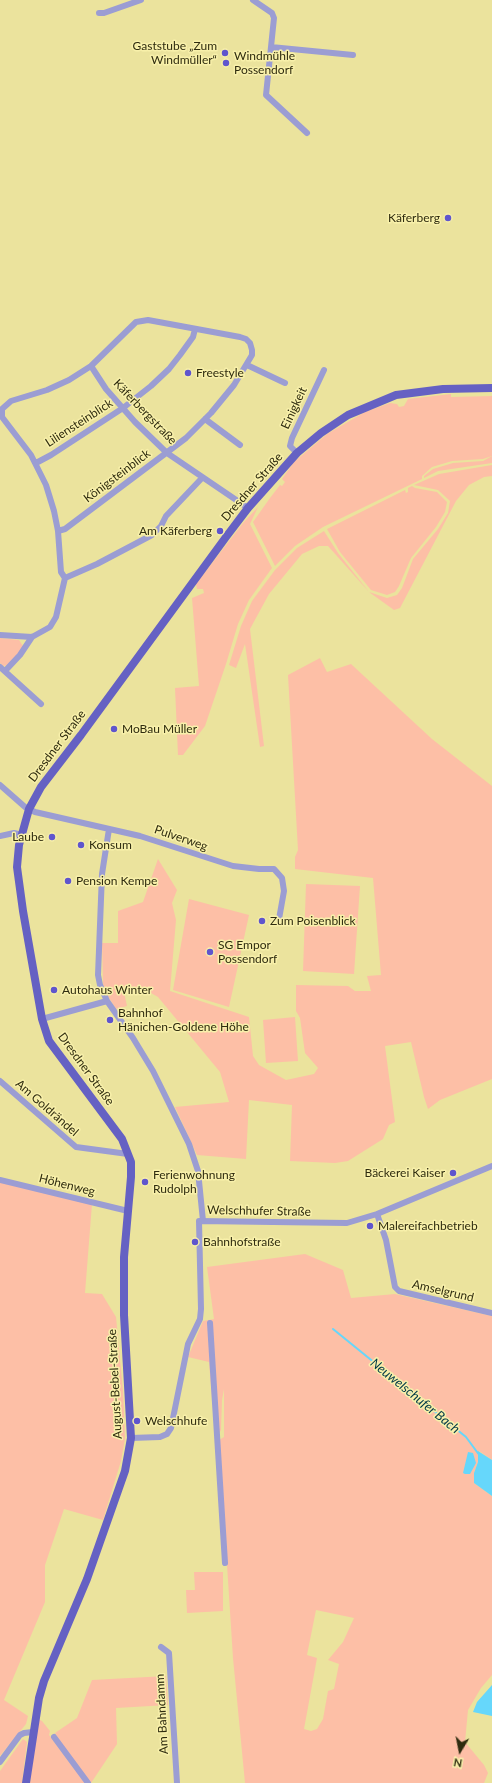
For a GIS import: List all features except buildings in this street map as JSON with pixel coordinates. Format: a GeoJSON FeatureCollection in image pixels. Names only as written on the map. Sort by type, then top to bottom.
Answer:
{"type":"FeatureCollection","features":[{"type":"Feature","properties":{"kind":"main road","name":"Dresdner Straße"},"geometry":{"type":"LineString","coordinates":[[128,1154],[122,1139],[50,1041],[42,1019],[18,881],[17,867],[22,835],[29,809],[41,787],[248,508],[297,453],[321,433],[348,415],[396,395],[443,389],[492,388]]}},
{"type":"Feature","properties":{"kind":"main road","name":"August-Bebel-Straße"},"geometry":{"type":"LineString","coordinates":[[32,1732],[44,1681],[87,1579],[125,1472],[131,1438],[124,1308],[124,1257],[131,1178],[131,1162],[128,1154]]}},
{"type":"Feature","properties":{"kind":"main road"},"geometry":{"type":"LineString","coordinates":[[26,1783],[32,1732]]}},
{"type":"Feature","properties":{"kind":"street"},"geometry":{"type":"LineString","coordinates":[[99,13],[104,13],[141,0]]}},
{"type":"Feature","properties":{"kind":"street"},"geometry":{"type":"LineString","coordinates":[[253,0],[272,13],[274,18],[266,95],[307,133]]}},
{"type":"Feature","properties":{"kind":"street"},"geometry":{"type":"LineString","coordinates":[[271,47],[353,55]]}},
{"type":"Feature","properties":{"kind":"street"},"geometry":{"type":"LineString","coordinates":[[41,704],[2,669],[20,655],[32,637],[50,627],[56,617],[65,578],[61,572],[59,562],[58,531],[48,492],[36,463],[22,441],[2,417],[2,409],[11,401],[47,390],[69,380],[90,366],[136,322],[148,320],[195,329]]}},
{"type":"Feature","properties":{"kind":"street","name":"Königsteinblick"},"geometry":{"type":"LineString","coordinates":[[58,531],[65,529],[167,453],[205,419],[222,400],[247,364],[252,350],[250,343],[246,339],[195,329]]}},
{"type":"Feature","properties":{"kind":"street","name":"Liliensteinblick"},"geometry":{"type":"LineString","coordinates":[[36,463],[51,455],[123,408],[151,386],[169,369],[192,336],[195,329]]}},
{"type":"Feature","properties":{"kind":"street"},"geometry":{"type":"LineString","coordinates":[[247,364],[285,383]]}},
{"type":"Feature","properties":{"kind":"street","name":"Käferbergstraße"},"geometry":{"type":"LineString","coordinates":[[90,366],[106,389],[135,422],[167,453],[248,508]]}},
{"type":"Feature","properties":{"kind":"street","name":"Einigkeit"},"geometry":{"type":"LineString","coordinates":[[297,453],[290,446],[292,438],[324,370]]}},
{"type":"Feature","properties":{"kind":"street"},"geometry":{"type":"LineString","coordinates":[[205,419],[240,445]]}},
{"type":"Feature","properties":{"kind":"street"},"geometry":{"type":"LineString","coordinates":[[65,578],[98,564],[152,534],[161,526],[166,516],[202,478]]}},
{"type":"Feature","properties":{"kind":"street"},"geometry":{"type":"LineString","coordinates":[[0,635],[32,637]]}},
{"type":"Feature","properties":{"kind":"street"},"geometry":{"type":"LineString","coordinates":[[0,785],[29,809]]}},
{"type":"Feature","properties":{"kind":"street","name":"Pulverweg"},"geometry":{"type":"LineString","coordinates":[[29,809],[49,816],[160,841],[193,854],[233,866],[274,869],[282,878],[284,891],[279,919]]}},
{"type":"Feature","properties":{"kind":"street"},"geometry":{"type":"LineString","coordinates":[[109,829],[103,868],[100,906],[98,975],[100,985],[107,1001],[129,1032],[153,1071],[189,1144],[198,1171],[203,1221]]}},
{"type":"Feature","properties":{"kind":"street"},"geometry":{"type":"LineString","coordinates":[[0,836],[14,833],[22,835]]}},
{"type":"Feature","properties":{"kind":"street"},"geometry":{"type":"LineString","coordinates":[[42,1019],[107,1001]]}},
{"type":"Feature","properties":{"kind":"street","name":"Am Goldrändel"},"geometry":{"type":"LineString","coordinates":[[0,1081],[76,1147],[128,1154]]}},
{"type":"Feature","properties":{"kind":"street","name":"Welschhufer Straße"},"geometry":{"type":"LineString","coordinates":[[131,1438],[160,1437],[167,1434],[171,1428],[188,1344],[200,1319],[199,1221],[347,1223],[377,1214],[492,1166]]}},
{"type":"Feature","properties":{"kind":"street","name":"Höhenweg"},"geometry":{"type":"LineString","coordinates":[[0,1180],[128,1211]]}},
{"type":"Feature","properties":{"kind":"street","name":"Amselgrund"},"geometry":{"type":"LineString","coordinates":[[377,1214],[386,1240],[395,1287],[399,1291],[492,1313]]}},
{"type":"Feature","properties":{"kind":"street"},"geometry":{"type":"LineString","coordinates":[[210,1323],[225,1563]]}},
{"type":"Feature","properties":{"kind":"street","name":"Am Bahndamm"},"geometry":{"type":"LineString","coordinates":[[161,1648],[169,1653],[177,1783]]}},
{"type":"Feature","properties":{"kind":"street"},"geometry":{"type":"LineString","coordinates":[[0,1762],[20,1735],[32,1732]]}},
{"type":"Feature","properties":{"kind":"street"},"geometry":{"type":"LineString","coordinates":[[54,1737],[88,1783]]}},
{"type":"Feature","properties":{"kind":"shaded area"},"geometry":{"type":"Polygon","coordinates":[[[451,394],[451,397],[492,396],[492,456],[483,459],[452,461],[432,467],[422,476],[422,479],[323,527],[295,546],[275,566],[253,522],[280,485],[282,486],[285,482],[282,479],[294,462],[327,434],[365,412],[390,403],[397,404],[399,407],[404,406],[408,399],[451,394]]]}},
{"type":"Feature","properties":{"kind":"shaded area"},"geometry":{"type":"Polygon","coordinates":[[[492,456],[492,463],[438,471],[424,478],[424,476],[433,469],[453,463],[483,461],[492,456]]]}},
{"type":"Feature","properties":{"kind":"shaded area"},"geometry":{"type":"Polygon","coordinates":[[[492,465],[492,476],[484,477],[469,485],[456,501],[400,608],[394,610],[369,592],[387,598],[397,595],[402,588],[413,559],[438,529],[448,513],[450,501],[438,490],[414,485],[439,474],[492,465]]]}},
{"type":"Feature","properties":{"kind":"shaded area"},"geometry":{"type":"Polygon","coordinates":[[[412,486],[415,488],[437,492],[447,502],[445,512],[436,527],[411,558],[395,592],[387,595],[371,590],[340,552],[327,529],[405,490],[406,493],[408,492],[408,488],[412,486]]]}},
{"type":"Feature","properties":{"kind":"shaded area"},"geometry":{"type":"Polygon","coordinates":[[[258,507],[250,524],[272,568],[249,600],[238,624],[205,726],[183,755],[178,755],[175,688],[199,686],[192,598],[204,593],[203,589],[197,589],[196,584],[243,523],[258,507]]]}},
{"type":"Feature","properties":{"kind":"shaded area"},"geometry":{"type":"Polygon","coordinates":[[[324,531],[338,553],[369,592],[328,546],[319,546],[302,554],[269,594],[250,629],[264,746],[260,747],[245,644],[236,668],[229,665],[241,626],[252,601],[275,570],[297,548],[324,531]]]}},
{"type":"Feature","properties":{"kind":"shaded area"},"geometry":{"type":"Polygon","coordinates":[[[0,638],[19,640],[23,646],[21,651],[8,665],[3,666],[0,663],[0,638]]]}},
{"type":"Feature","properties":{"kind":"shaded area"},"geometry":{"type":"Polygon","coordinates":[[[320,658],[327,672],[351,664],[432,739],[492,786],[492,1079],[440,1100],[428,1109],[411,1042],[385,1046],[395,1122],[389,1125],[383,1139],[348,1161],[335,1163],[290,1161],[292,1105],[249,1100],[246,1159],[197,1155],[175,1107],[229,1102],[220,1072],[158,997],[142,988],[124,992],[127,1006],[116,1009],[104,990],[102,943],[118,943],[118,911],[143,902],[158,859],[177,890],[172,903],[176,920],[170,991],[249,1017],[253,1056],[259,1065],[286,1080],[314,1074],[318,1068],[305,1053],[300,1018],[296,1011],[296,985],[348,986],[355,991],[371,991],[367,976],[381,975],[373,878],[295,869],[295,857],[298,850],[288,675],[320,658]]]}},
{"type":"Feature","properties":{"kind":"shaded area","name":"SG Empor Possendorf"},"geometry":{"type":"Polygon","coordinates":[[[306,884],[360,886],[354,974],[303,971],[306,884]]]}},
{"type":"Feature","properties":{"kind":"shaded area","name":"SG Empor Possendorf"},"geometry":{"type":"Polygon","coordinates":[[[189,899],[249,915],[229,1007],[173,990],[189,899]]]}},
{"type":"Feature","properties":{"kind":"shaded area"},"geometry":{"type":"Polygon","coordinates":[[[295,1017],[298,1061],[266,1063],[263,1020],[295,1017]]]}},
{"type":"Feature","properties":{"kind":"shaded area"},"geometry":{"type":"Polygon","coordinates":[[[0,1181],[92,1204],[85,1293],[102,1294],[116,1317],[123,1391],[125,1439],[121,1461],[103,1520],[64,1509],[45,1565],[45,1602],[4,1700],[28,1716],[26,1724],[0,1756],[0,1181]]]}},
{"type":"Feature","properties":{"kind":"shaded area"},"geometry":{"type":"Polygon","coordinates":[[[305,1254],[343,1270],[351,1298],[395,1294],[492,1316],[492,1460],[479,1451],[478,1462],[474,1473],[474,1483],[492,1496],[492,1675],[481,1688],[468,1710],[465,1742],[484,1765],[488,1773],[484,1783],[245,1783],[233,1658],[219,1440],[224,1437],[224,1389],[221,1430],[218,1435],[215,1435],[209,1362],[188,1357],[203,1321],[214,1319],[207,1267],[305,1254]],[[316,1610],[307,1655],[317,1658],[304,1729],[311,1731],[317,1729],[323,1719],[328,1691],[334,1689],[339,1664],[328,1660],[343,1642],[354,1618],[316,1610]]]}},
{"type":"Feature","properties":{"kind":"shaded area"},"geometry":{"type":"Polygon","coordinates":[[[194,1572],[223,1572],[223,1611],[187,1613],[186,1590],[195,1590],[194,1572]]]}},
{"type":"Feature","properties":{"kind":"shaded area"},"geometry":{"type":"Polygon","coordinates":[[[166,1676],[168,1705],[116,1708],[117,1744],[91,1783],[55,1733],[77,1718],[92,1680],[166,1676]]]}},
{"type":"Feature","properties":{"kind":"shaded area"},"geometry":{"type":"Polygon","coordinates":[[[38,1719],[42,1721],[50,1731],[49,1735],[85,1783],[30,1783],[38,1719]]]}},
{"type":"Feature","properties":{"kind":"shaded area"},"geometry":{"type":"Polygon","coordinates":[[[23,1739],[27,1742],[22,1783],[0,1783],[0,1771],[23,1739]]]}},
{"type":"Feature","properties":{"kind":"water"},"geometry":{"type":"Polygon","coordinates":[[[478,1451],[492,1460],[492,1496],[474,1483],[474,1473],[478,1462],[478,1451]]]}},
{"type":"Feature","properties":{"kind":"water"},"geometry":{"type":"Polygon","coordinates":[[[468,1452],[473,1453],[476,1463],[470,1474],[465,1474],[463,1473],[468,1452]]]}},
{"type":"Feature","properties":{"kind":"water"},"geometry":{"type":"Polygon","coordinates":[[[492,1685],[492,1716],[473,1712],[477,1702],[492,1685]]]}},
{"type":"Feature","properties":{"kind":"waterway","name":"Neuwelschufer Bach"},"geometry":{"type":"LineString","coordinates":[[333,1329],[466,1437],[480,1456]]}},
{"type":"Feature","properties":{"kind":"place","name":"Gaststube „Zum Windmüller“"},"geometry":{"type":"Point","coordinates":[225,53]}},
{"type":"Feature","properties":{"kind":"place","name":"Windmühle Possendorf"},"geometry":{"type":"Point","coordinates":[226,63]}},
{"type":"Feature","properties":{"kind":"place","name":"Käferberg"},"geometry":{"type":"Point","coordinates":[448,218]}},
{"type":"Feature","properties":{"kind":"place","name":"Freestyle"},"geometry":{"type":"Point","coordinates":[188,373]}},
{"type":"Feature","properties":{"kind":"place","name":"Am Käferberg"},"geometry":{"type":"Point","coordinates":[220,531]}},
{"type":"Feature","properties":{"kind":"place","name":"MoBau Müller"},"geometry":{"type":"Point","coordinates":[114,729]}},
{"type":"Feature","properties":{"kind":"place","name":"Laube"},"geometry":{"type":"Point","coordinates":[52,837]}},
{"type":"Feature","properties":{"kind":"place","name":"Konsum"},"geometry":{"type":"Point","coordinates":[81,845]}},
{"type":"Feature","properties":{"kind":"place","name":"Pension Kempe"},"geometry":{"type":"Point","coordinates":[68,881]}},
{"type":"Feature","properties":{"kind":"place","name":"Zum Poisenblick"},"geometry":{"type":"Point","coordinates":[262,921]}},
{"type":"Feature","properties":{"kind":"place","name":"SG Empor Possendorf"},"geometry":{"type":"Point","coordinates":[210,952]}},
{"type":"Feature","properties":{"kind":"place","name":"Autohaus Winter"},"geometry":{"type":"Point","coordinates":[54,990]}},
{"type":"Feature","properties":{"kind":"place","name":"Bahnhof Hänichen-Goldene Höhe"},"geometry":{"type":"Point","coordinates":[110,1020]}},
{"type":"Feature","properties":{"kind":"place","name":"Bäckerei Kaiser"},"geometry":{"type":"Point","coordinates":[453,1173]}},
{"type":"Feature","properties":{"kind":"place","name":"Ferienwohnung Rudolph"},"geometry":{"type":"Point","coordinates":[145,1182]}},
{"type":"Feature","properties":{"kind":"place","name":"Malereifachbetrieb"},"geometry":{"type":"Point","coordinates":[370,1226]}},
{"type":"Feature","properties":{"kind":"place","name":"Bahnhofstraße"},"geometry":{"type":"Point","coordinates":[195,1242]}},
{"type":"Feature","properties":{"kind":"place","name":"Welschhufe"},"geometry":{"type":"Point","coordinates":[137,1421]}}]}
